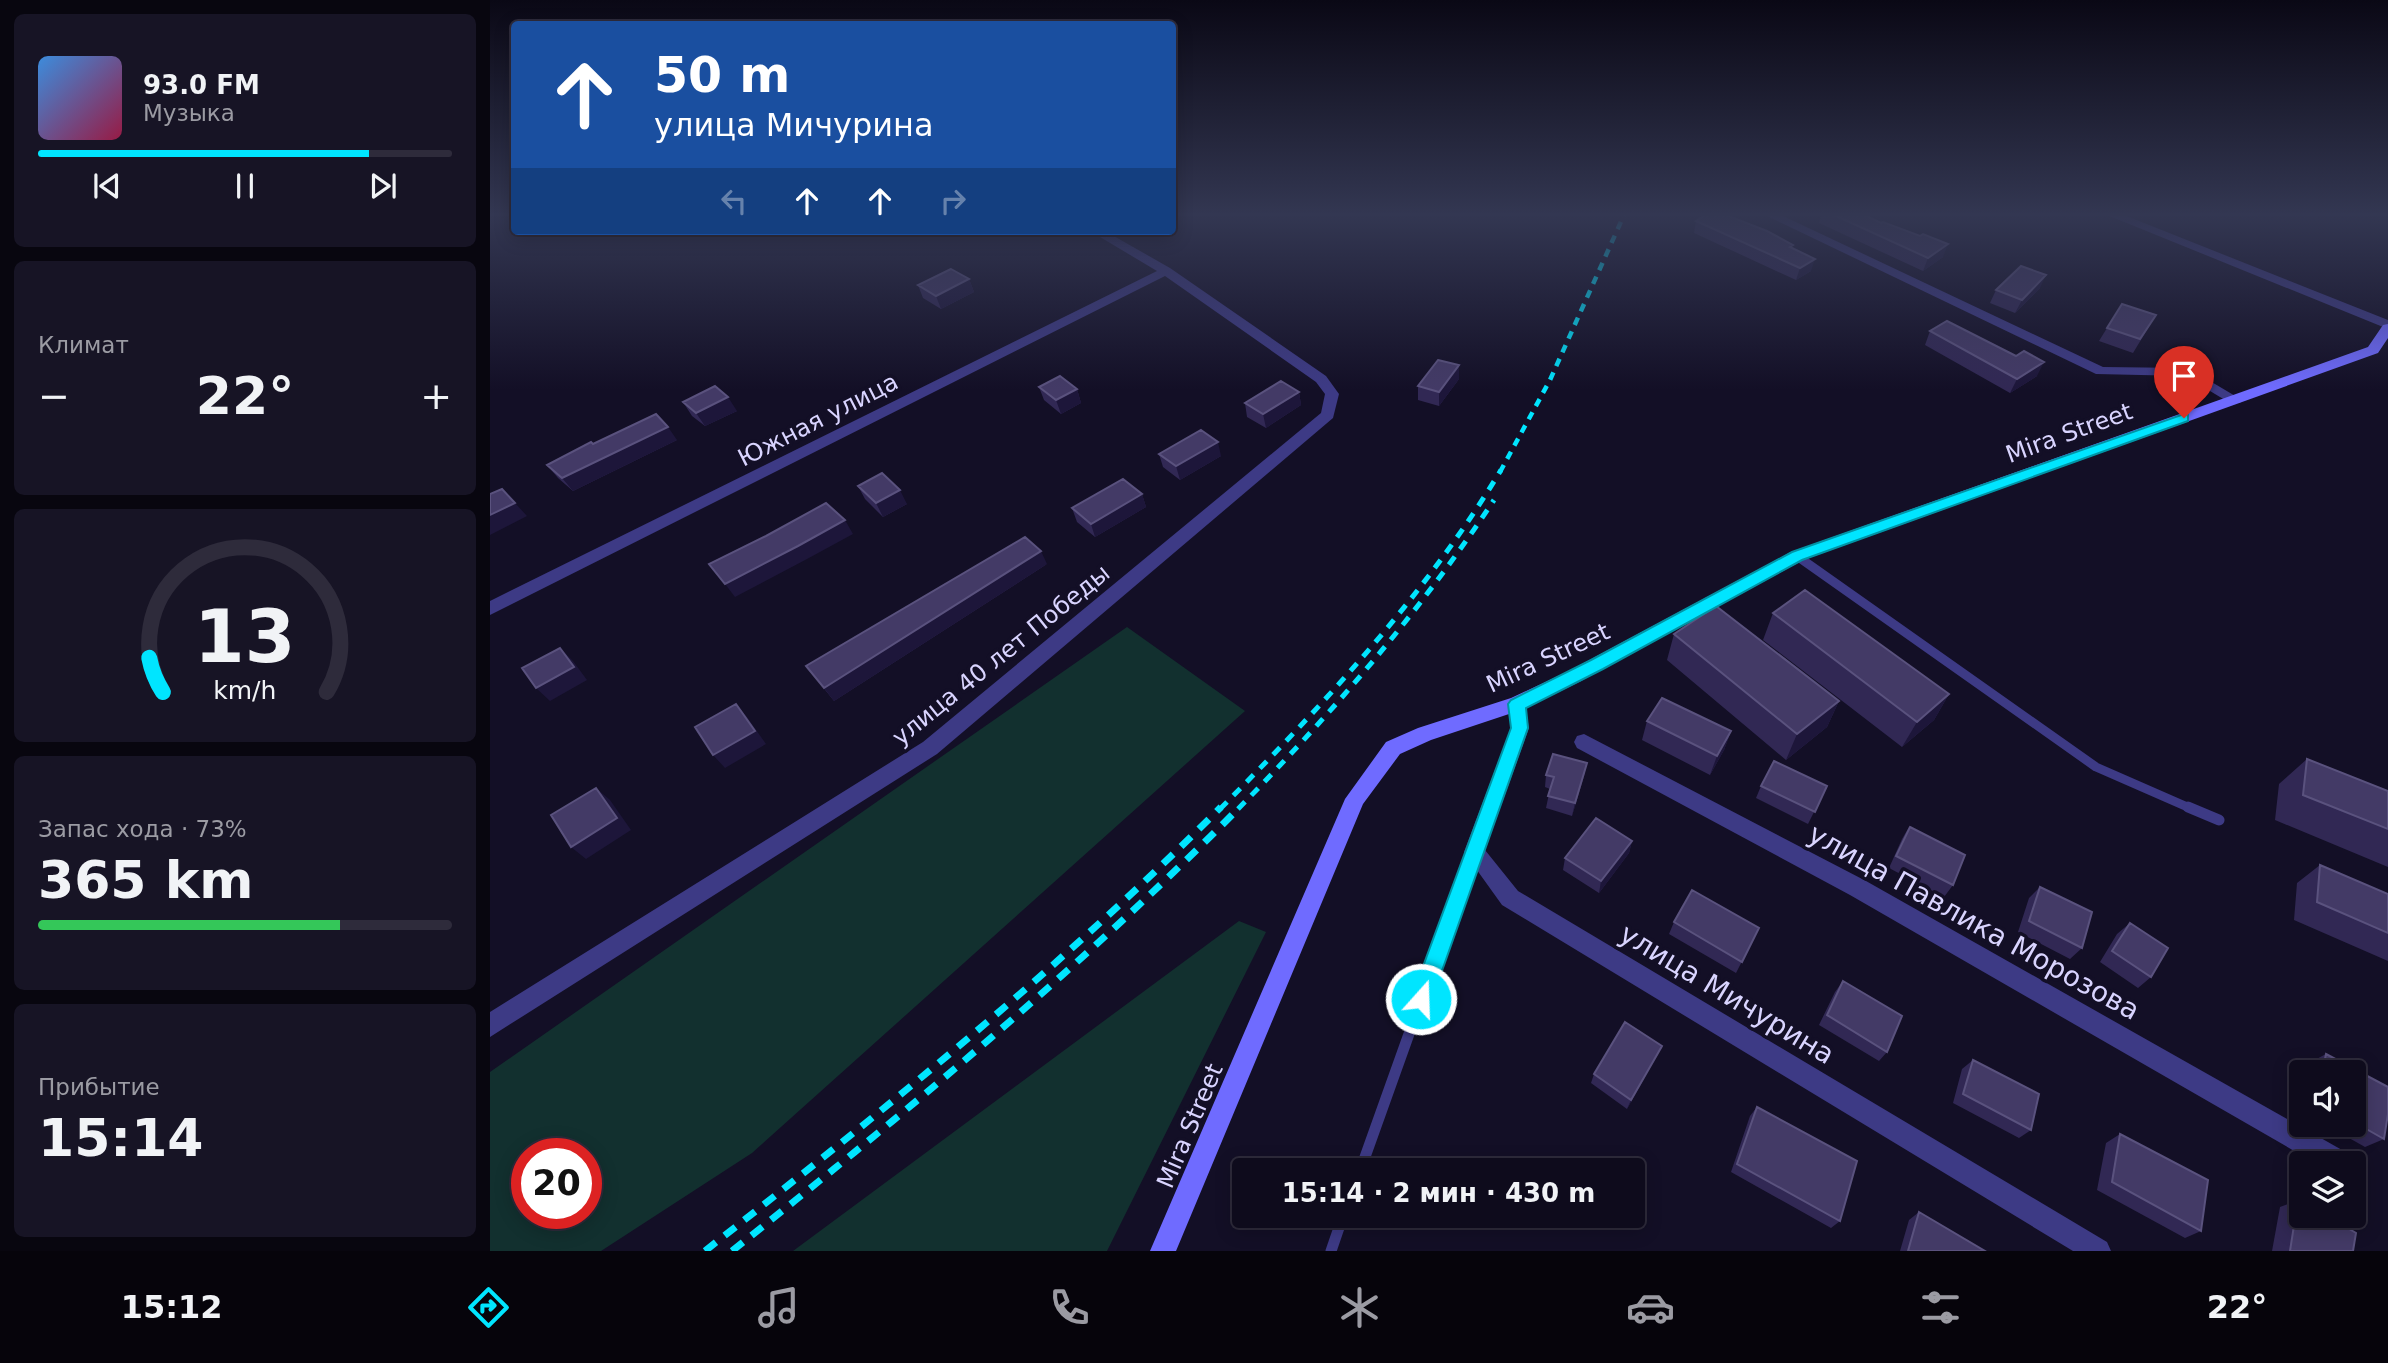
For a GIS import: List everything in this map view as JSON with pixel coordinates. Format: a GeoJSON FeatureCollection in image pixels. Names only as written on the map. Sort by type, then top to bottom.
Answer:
{"type":"FeatureCollection","features":[{"type":"Feature","properties":{"kind":"street","name":"Южная улица"},"geometry":{"type":"LineString","coordinates":[[490,609],[1161,273]]}},
{"type":"Feature","properties":{"kind":"street","name":"улица 40 лет Победы"},"geometry":{"type":"LineString","coordinates":[[490,1025],[930,748],[1328,415],[1332,394],[1321,379],[1169,273]]}},
{"type":"Feature","properties":{"kind":"street"},"geometry":{"type":"LineString","coordinates":[[1894,273],[2101,371],[2188,372],[2235,400]]}},
{"type":"Feature","properties":{"kind":"street"},"geometry":{"type":"LineString","coordinates":[[2256,273],[2388,327]]}},
{"type":"Feature","properties":{"kind":"street","name":"Mira Street"},"geometry":{"type":"LineString","coordinates":[[1163,1251],[1355,799],[1393,748],[1424,734],[1517,704],[1597,665],[1797,556],[2373,350],[2388,327]]}},
{"type":"Feature","properties":{"kind":"street"},"geometry":{"type":"LineString","coordinates":[[1474,852],[1520,728],[1517,704]]}},
{"type":"Feature","properties":{"kind":"street","name":"улица Павлика Морозова"},"geometry":{"type":"LineString","coordinates":[[1584,743],[1858,888],[2321,1151]]}},
{"type":"Feature","properties":{"kind":"street","name":"улица Мичурина"},"geometry":{"type":"LineString","coordinates":[[1474,852],[1510,898],[2098,1251]]}},
{"type":"Feature","properties":{"kind":"lane"},"geometry":{"type":"LineString","coordinates":[[1797,556],[2096,767],[2218,820]]}},
{"type":"Feature","properties":{"kind":"lane"},"geometry":{"type":"LineString","coordinates":[[1365,1158],[1474,852]]}},
{"type":"Feature","properties":{"kind":"lane"},"geometry":{"type":"LineString","coordinates":[[1331,1251],[1339,1228]]}},
{"type":"Feature","properties":{"kind":"green space"},"geometry":{"type":"Polygon","coordinates":[[[1127,627],[1245,711],[752,1153],[601,1251],[490,1251],[490,1072],[1127,627]]]}},
{"type":"Feature","properties":{"kind":"green space"},"geometry":{"type":"Polygon","coordinates":[[[1239,921],[1266,932],[1107,1251],[793,1251],[1239,921]]]}},
{"type":"Feature","properties":{"kind":"building"},"geometry":{"type":"Polygon","coordinates":[[[942,273],[959,273],[969,279],[936,296],[918,285],[942,273]]]}},
{"type":"Feature","properties":{"kind":"building"},"geometry":{"type":"Polygon","coordinates":[[[2013,273],[2046,275],[2022,300],[1996,290],[2013,273]]]}},
{"type":"Feature","properties":{"kind":"building"},"geometry":{"type":"Polygon","coordinates":[[[2122,304],[2156,315],[2140,339],[2107,328],[2122,304]]]}},
{"type":"Feature","properties":{"kind":"building"},"geometry":{"type":"Polygon","coordinates":[[[1947,321],[2016,356],[2024,351],[2044,362],[2017,379],[1930,331],[1947,321]]]}},
{"type":"Feature","properties":{"kind":"building"},"geometry":{"type":"Polygon","coordinates":[[[1438,360],[1459,365],[1439,392],[1418,386],[1438,360]]]}},
{"type":"Feature","properties":{"kind":"building"},"geometry":{"type":"Polygon","coordinates":[[[1060,376],[1077,389],[1056,400],[1039,387],[1060,376]]]}},
{"type":"Feature","properties":{"kind":"building"},"geometry":{"type":"Polygon","coordinates":[[[1281,381],[1299,392],[1263,414],[1245,403],[1281,381]]]}},
{"type":"Feature","properties":{"kind":"building"},"geometry":{"type":"Polygon","coordinates":[[[715,386],[728,397],[696,413],[683,402],[715,386]]]}},
{"type":"Feature","properties":{"kind":"building"},"geometry":{"type":"Polygon","coordinates":[[[656,414],[668,427],[562,478],[547,465],[591,442],[593,444],[656,414]]]}},
{"type":"Feature","properties":{"kind":"building"},"geometry":{"type":"Polygon","coordinates":[[[1201,430],[1218,442],[1176,466],[1159,454],[1201,430]]]}},
{"type":"Feature","properties":{"kind":"building"},"geometry":{"type":"Polygon","coordinates":[[[882,473],[900,490],[876,503],[858,486],[882,473]]]}},
{"type":"Feature","properties":{"kind":"building"},"geometry":{"type":"Polygon","coordinates":[[[1123,479],[1142,494],[1091,524],[1072,508],[1123,479]]]}},
{"type":"Feature","properties":{"kind":"building"},"geometry":{"type":"Polygon","coordinates":[[[502,489],[515,503],[490,515],[490,494],[502,489]]]}},
{"type":"Feature","properties":{"kind":"building"},"geometry":{"type":"Polygon","coordinates":[[[826,503],[845,520],[725,584],[709,564],[766,536],[826,503]]]}},
{"type":"Feature","properties":{"kind":"building"},"geometry":{"type":"Polygon","coordinates":[[[1025,537],[1041,551],[824,688],[806,666],[1025,537]]]}},
{"type":"Feature","properties":{"kind":"building"},"geometry":{"type":"Polygon","coordinates":[[[1805,590],[1949,694],[1917,722],[1773,613],[1805,590]]]}},
{"type":"Feature","properties":{"kind":"building"},"geometry":{"type":"Polygon","coordinates":[[[1716,606],[1839,701],[1797,734],[1674,634],[1716,606]]]}},
{"type":"Feature","properties":{"kind":"building"},"geometry":{"type":"Polygon","coordinates":[[[560,648],[574,667],[536,688],[522,668],[560,648]]]}},
{"type":"Feature","properties":{"kind":"building"},"geometry":{"type":"Polygon","coordinates":[[[1662,698],[1731,731],[1717,756],[1647,721],[1662,698]]]}},
{"type":"Feature","properties":{"kind":"building"},"geometry":{"type":"Polygon","coordinates":[[[736,704],[755,731],[713,755],[695,727],[736,704]]]}},
{"type":"Feature","properties":{"kind":"building"},"geometry":{"type":"Polygon","coordinates":[[[1553,754],[1587,763],[1575,803],[1548,796],[1554,777],[1546,775],[1553,754]]]}},
{"type":"Feature","properties":{"kind":"building"},"geometry":{"type":"Polygon","coordinates":[[[2307,759],[2388,791],[2388,829],[2303,795],[2307,759]]]}},
{"type":"Feature","properties":{"kind":"building"},"geometry":{"type":"Polygon","coordinates":[[[1774,761],[1827,786],[1815,812],[1761,786],[1774,761]]]}},
{"type":"Feature","properties":{"kind":"building"},"geometry":{"type":"Polygon","coordinates":[[[596,788],[617,818],[571,847],[551,815],[596,788]]]}},
{"type":"Feature","properties":{"kind":"building"},"geometry":{"type":"Polygon","coordinates":[[[1596,818],[1632,841],[1601,881],[1565,858],[1596,818]]]}},
{"type":"Feature","properties":{"kind":"building"},"geometry":{"type":"Polygon","coordinates":[[[1910,827],[1965,855],[1953,885],[1896,856],[1910,827]]]}},
{"type":"Feature","properties":{"kind":"building"},"geometry":{"type":"Polygon","coordinates":[[[2320,865],[2388,894],[2388,933],[2317,902],[2320,865]]]}},
{"type":"Feature","properties":{"kind":"building"},"geometry":{"type":"Polygon","coordinates":[[[2040,887],[2092,912],[2082,948],[2029,921],[2040,887]]]}},
{"type":"Feature","properties":{"kind":"building"},"geometry":{"type":"Polygon","coordinates":[[[1692,890],[1759,928],[1742,962],[1674,922],[1692,890]]]}},
{"type":"Feature","properties":{"kind":"building"},"geometry":{"type":"Polygon","coordinates":[[[2130,923],[2168,948],[2151,977],[2112,951],[2130,923]]]}},
{"type":"Feature","properties":{"kind":"building"},"geometry":{"type":"Polygon","coordinates":[[[1843,981],[1902,1016],[1887,1052],[1827,1015],[1843,981]]]}},
{"type":"Feature","properties":{"kind":"building"},"geometry":{"type":"Polygon","coordinates":[[[1625,1022],[1662,1046],[1631,1100],[1594,1074],[1625,1022]]]}},
{"type":"Feature","properties":{"kind":"building"},"geometry":{"type":"Polygon","coordinates":[[[2326,1054],[2337,1060],[2325,1060],[2326,1054]]]}},
{"type":"Feature","properties":{"kind":"building"},"geometry":{"type":"Polygon","coordinates":[[[1973,1060],[2039,1094],[2031,1130],[1963,1094],[1973,1060]]]}},
{"type":"Feature","properties":{"kind":"building"},"geometry":{"type":"Polygon","coordinates":[[[2366,1075],[2388,1087],[2384,1139],[2366,1129],[2366,1075]]]}},
{"type":"Feature","properties":{"kind":"building"},"geometry":{"type":"Polygon","coordinates":[[[1757,1107],[1857,1161],[1840,1221],[1737,1164],[1757,1107]]]}},
{"type":"Feature","properties":{"kind":"building"},"geometry":{"type":"Polygon","coordinates":[[[2120,1134],[2208,1180],[2201,1231],[2112,1182],[2120,1134]]]}},
{"type":"Feature","properties":{"kind":"building"},"geometry":{"type":"Polygon","coordinates":[[[1919,1212],[1985,1251],[1908,1251],[1919,1212]]]}},
{"type":"Feature","properties":{"kind":"building"},"geometry":{"type":"Polygon","coordinates":[[[2294,1228],[2347,1228],[2356,1233],[2353,1251],[2290,1251],[2294,1228]]]}},
{"type":"Feature","properties":{"kind":"railway"},"geometry":{"type":"LineString","coordinates":[[1500,472],[1550,380],[1598,273]]}},
{"type":"Feature","properties":{"kind":"railway"},"geometry":{"type":"LineString","coordinates":[[1220,809],[1297,730],[1371,648],[1440,562],[1501,470]]}},
{"type":"Feature","properties":{"kind":"railway"},"geometry":{"type":"LineString","coordinates":[[1238,809],[1374,660],[1436,582],[1494,500]]}},
{"type":"Feature","properties":{"kind":"railway"},"geometry":{"type":"LineString","coordinates":[[705,1251],[970,1037],[1098,925],[1221,807]]}},
{"type":"Feature","properties":{"kind":"railway"},"geometry":{"type":"LineString","coordinates":[[732,1251],[863,1145],[1056,981],[1238,809]]}},
{"type":"Feature","properties":{"kind":"route"},"geometry":{"type":"LineString","coordinates":[[1421,999],[1520,728],[1517,704],[1597,665],[1797,556],[2184,418]]}}]}
